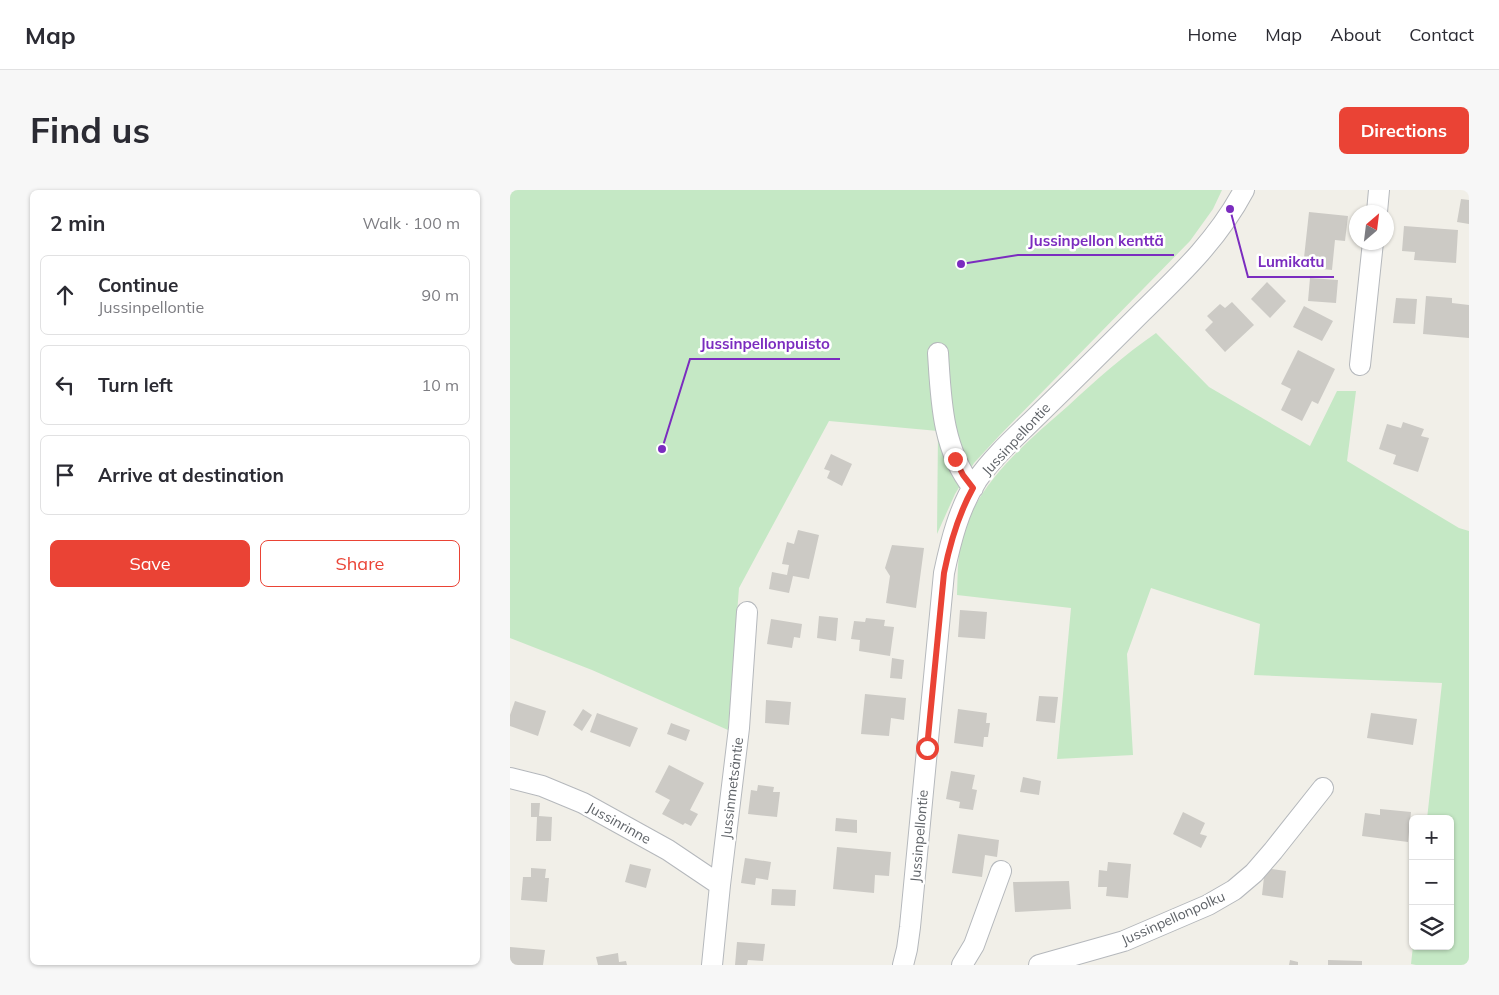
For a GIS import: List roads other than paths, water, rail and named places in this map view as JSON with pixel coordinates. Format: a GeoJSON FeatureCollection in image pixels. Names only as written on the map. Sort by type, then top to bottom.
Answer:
{"type":"FeatureCollection","features":[{"type":"Feature","properties":{"kind":"street","name":"Jussinpellontie"},"geometry":{"type":"LineString","coordinates":[[903,965],[910,927],[944,573],[956,523],[978,480],[1009,443],[1204,249],[1235,208],[1244,190]]}},
{"type":"Feature","properties":{"kind":"street"},"geometry":{"type":"LineString","coordinates":[[1377,205],[1379,190]]}},
{"type":"Feature","properties":{"kind":"street"},"geometry":{"type":"LineString","coordinates":[[1360,365],[1372,250]]}},
{"type":"Feature","properties":{"kind":"street"},"geometry":{"type":"LineString","coordinates":[[938,353],[944,417],[949,442],[963,475],[973,488]]}},
{"type":"Feature","properties":{"kind":"street","name":"Jussinmetsäntie"},"geometry":{"type":"LineString","coordinates":[[712,965],[739,728],[747,612]]}},
{"type":"Feature","properties":{"kind":"street","name":"Jussinrinne"},"geometry":{"type":"LineString","coordinates":[[510,778],[542,786],[583,803],[668,850],[720,885]]}},
{"type":"Feature","properties":{"kind":"street","name":"Jussinpellonpolku"},"geometry":{"type":"LineString","coordinates":[[1039,965],[1124,941],[1208,905],[1234,890],[1254,873],[1323,788]]}},
{"type":"Feature","properties":{"kind":"street"},"geometry":{"type":"LineString","coordinates":[[962,965],[974,945],[1001,871]]}},
{"type":"Feature","properties":{"kind":"place","name":"Lumikatu"},"geometry":{"type":"Point","coordinates":[1230,209]}},
{"type":"Feature","properties":{"kind":"place","name":"Jussinpellon kenttä"},"geometry":{"type":"Point","coordinates":[961,264]}},
{"type":"Feature","properties":{"kind":"place","name":"Jussinpellonpuisto"},"geometry":{"type":"Point","coordinates":[662,449]}}]}
